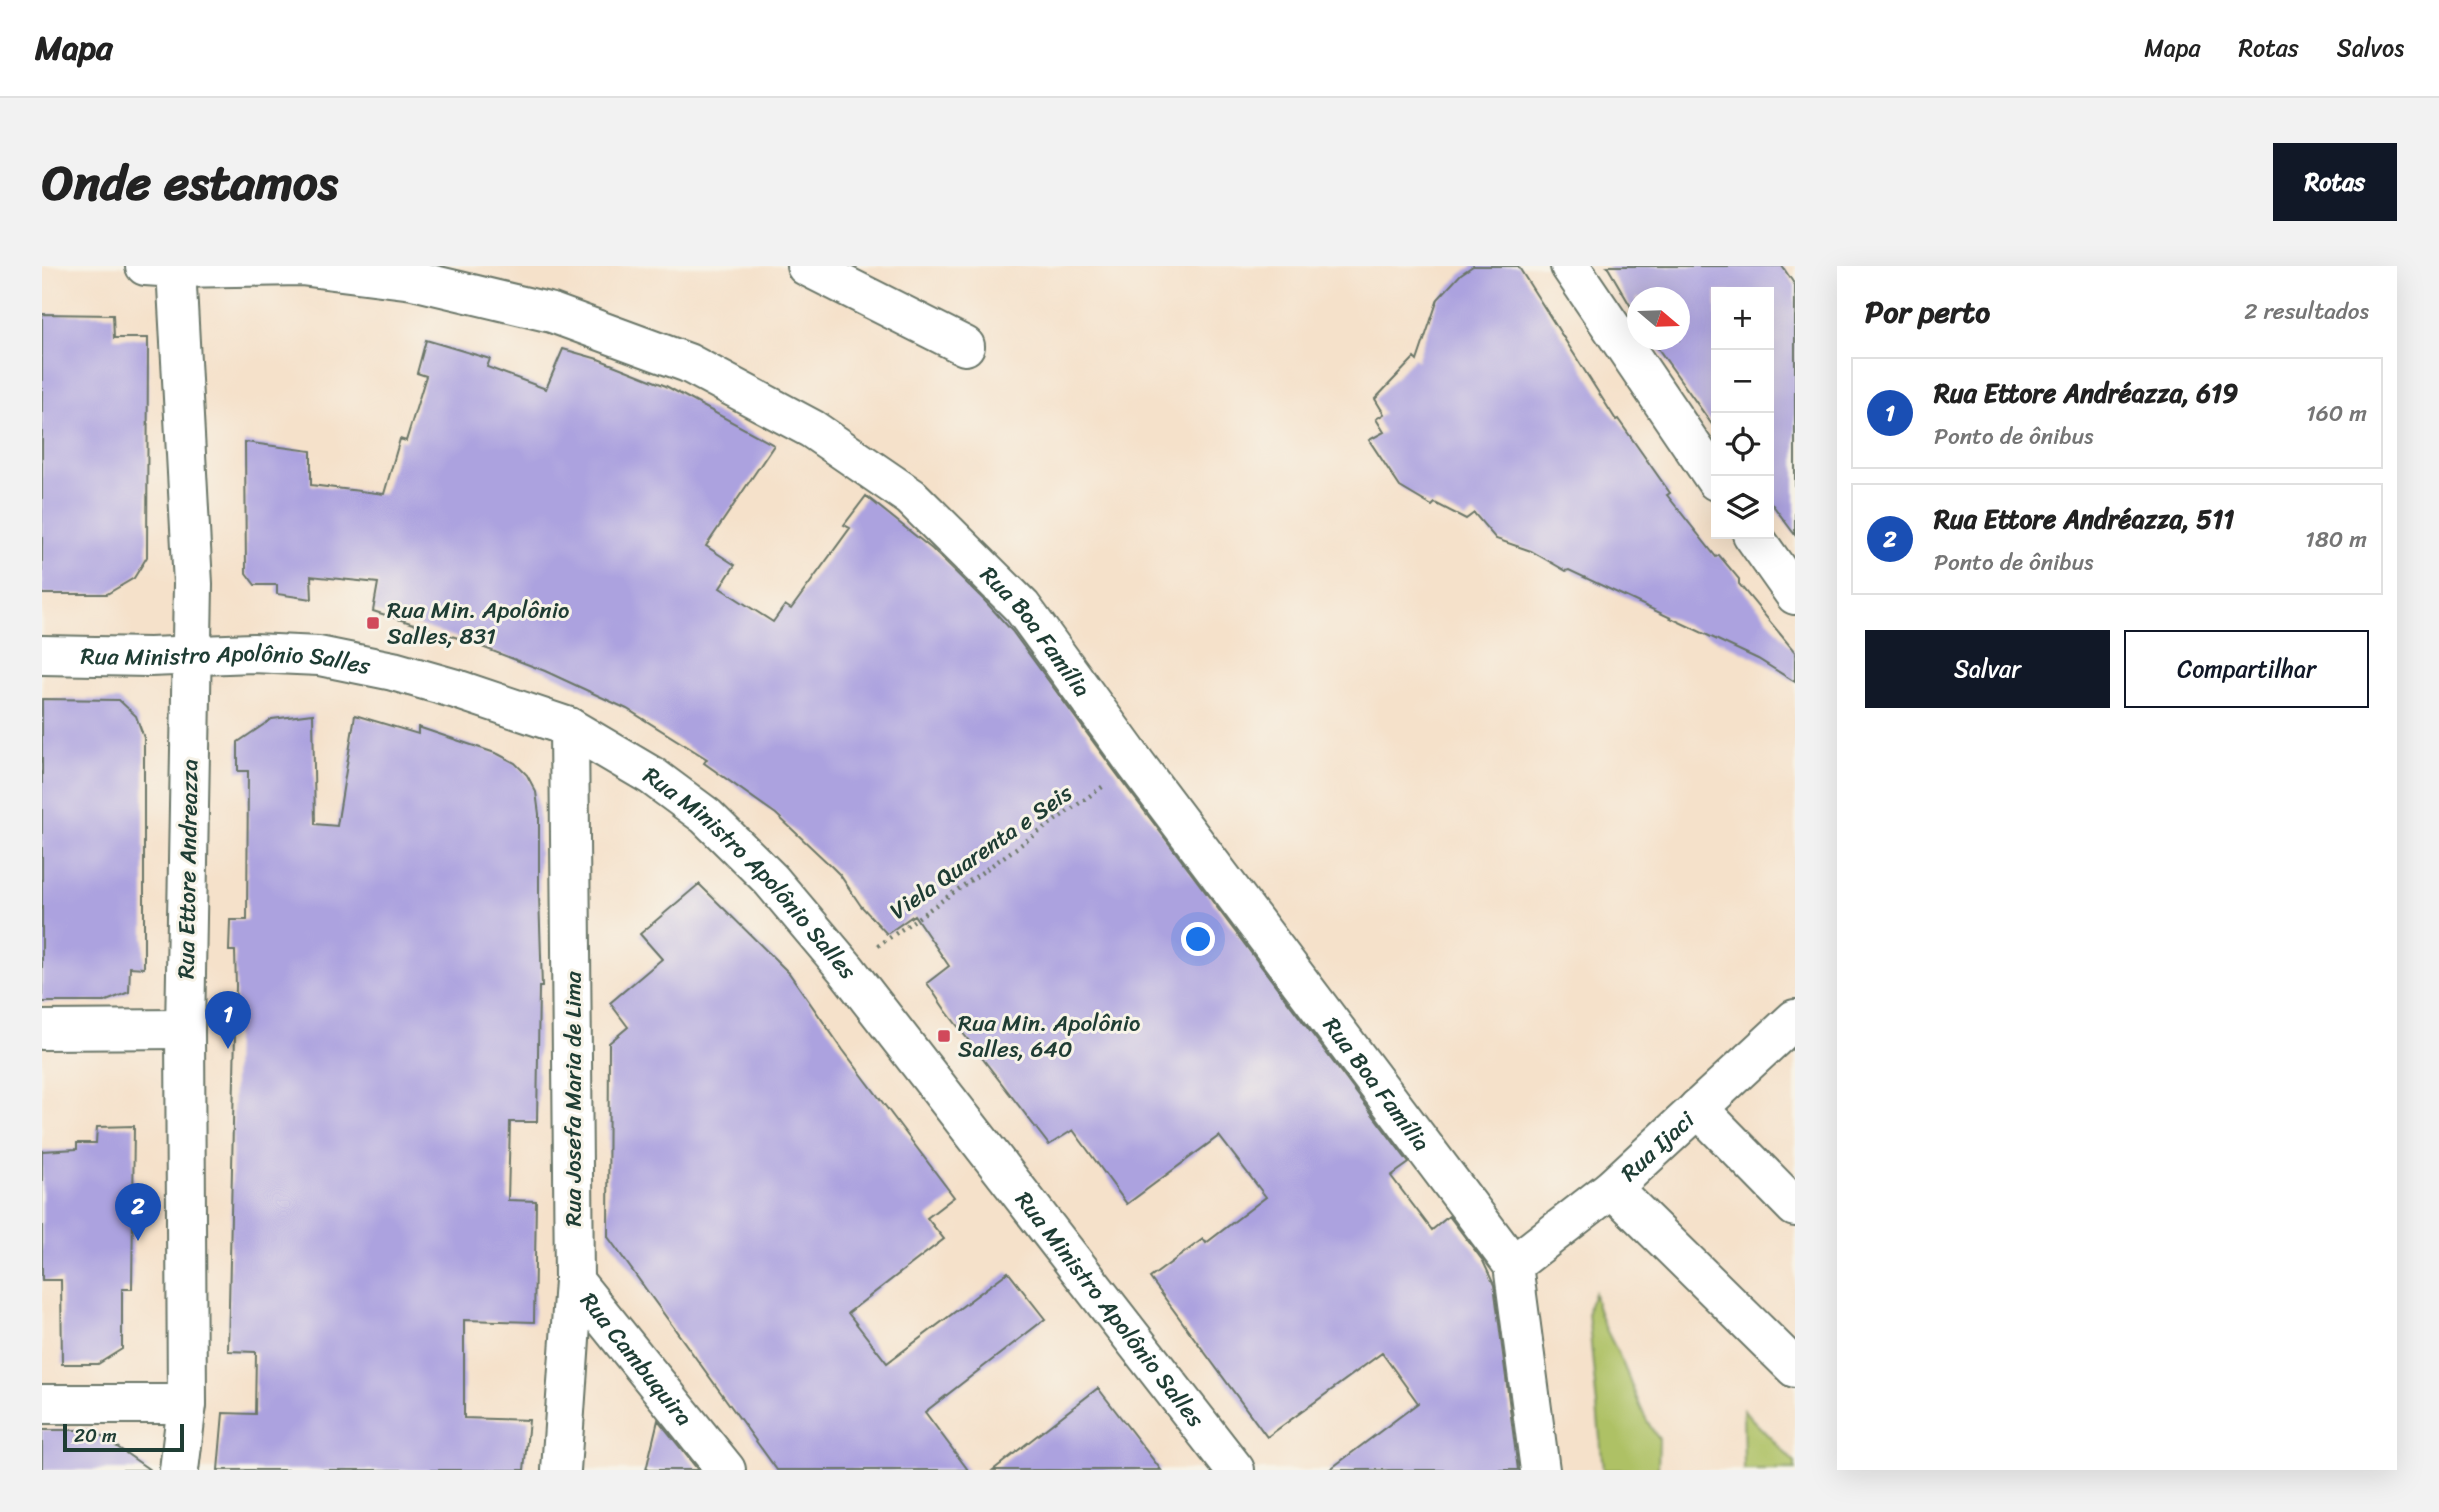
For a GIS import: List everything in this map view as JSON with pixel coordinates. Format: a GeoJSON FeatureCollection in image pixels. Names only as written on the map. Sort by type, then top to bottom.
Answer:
{"type":"FeatureCollection","features":[{"type":"Feature","properties":{"kind":"street","name":"Rua Boa Família"},"geometry":{"type":"LineString","coordinates":[[165,267],[301,266],[413,281],[552,313],[688,363],[813,429],[911,497],[1023,607],[1136,764],[1513,1265],[1540,1470]]}},
{"type":"Feature","properties":{"kind":"street"},"geometry":{"type":"LineString","coordinates":[[806,266],[965,346]]}},
{"type":"Feature","properties":{"kind":"street"},"geometry":{"type":"LineString","coordinates":[[1570,266],[1713,476]]}},
{"type":"Feature","properties":{"kind":"street","name":"Rua Ettore Andreazza"},"geometry":{"type":"LineString","coordinates":[[165,267],[194,584],[185,1030],[187,1404],[179,1470]]}},
{"type":"Feature","properties":{"kind":"street"},"geometry":{"type":"LineString","coordinates":[[1756,539],[1795,595]]}},
{"type":"Feature","properties":{"kind":"street","name":"Rua Ministro Apolônio Salles"},"geometry":{"type":"LineString","coordinates":[[42,655],[149,657],[253,653],[319,656],[393,671],[569,727],[652,776],[706,816],[771,880],[846,969],[1235,1470]]}},
{"type":"Feature","properties":{"kind":"street","name":"Rua Josefa Maria de Lima"},"geometry":{"type":"LineString","coordinates":[[561,1470],[575,1281],[569,727]]}},
{"type":"Feature","properties":{"kind":"street","name":"Rua Ijaci"},"geometry":{"type":"LineString","coordinates":[[1513,1265],[1612,1188],[1795,1020]]}},
{"type":"Feature","properties":{"kind":"street"},"geometry":{"type":"LineString","coordinates":[[42,1030],[185,1030]]}},
{"type":"Feature","properties":{"kind":"street"},"geometry":{"type":"LineString","coordinates":[[1698,1108],[1795,1207]]}},
{"type":"Feature","properties":{"kind":"street"},"geometry":{"type":"LineString","coordinates":[[1612,1188],[1795,1368]]}},
{"type":"Feature","properties":{"kind":"street","name":"Rua Cambuquira"},"geometry":{"type":"LineString","coordinates":[[575,1281],[726,1470]]}},
{"type":"Feature","properties":{"kind":"street"},"geometry":{"type":"LineString","coordinates":[[42,1404],[187,1404]]}},
{"type":"Feature","properties":{"kind":"path","name":"Viela Quarenta e Seis"},"geometry":{"type":"LineString","coordinates":[[846,969],[1136,764]]}},
{"type":"Feature","properties":{"kind":"green space"},"geometry":{"type":"Polygon","coordinates":[[[1594,1293],[1602,1321],[1648,1422],[1659,1439],[1658,1470],[1603,1470],[1588,1313],[1594,1293]]]}},
{"type":"Feature","properties":{"kind":"green space"},"geometry":{"type":"Polygon","coordinates":[[[1743,1410],[1795,1463],[1795,1470],[1744,1470],[1743,1410]]]}},
{"type":"Feature","properties":{"kind":"building"},"geometry":{"type":"Polygon","coordinates":[[[1473,266],[1518,266],[1616,420],[1618,419],[1670,493],[1667,495],[1716,557],[1719,555],[1739,579],[1739,584],[1795,652],[1795,682],[1758,659],[1569,570],[1566,571],[1531,551],[1496,539],[1474,513],[1466,519],[1435,503],[1432,506],[1400,487],[1369,440],[1384,432],[1376,419],[1384,414],[1375,399],[1414,358],[1417,361],[1438,299],[1461,274],[1473,266]]]}},
{"type":"Feature","properties":{"kind":"building"},"geometry":{"type":"Polygon","coordinates":[[[1607,266],[1782,266],[1795,285],[1795,535],[1774,507],[1774,287],[1711,287],[1711,423],[1659,350],[1690,350],[1690,287],[1627,287],[1627,300],[1607,266]]]}},
{"type":"Feature","properties":{"kind":"building"},"geometry":{"type":"Polygon","coordinates":[[[42,314],[113,315],[114,338],[148,338],[147,557],[134,578],[107,594],[42,594],[42,314]]]}},
{"type":"Feature","properties":{"kind":"building"},"geometry":{"type":"Polygon","coordinates":[[[426,340],[490,359],[487,367],[546,389],[563,349],[598,359],[666,386],[774,445],[706,546],[735,565],[720,588],[773,622],[785,605],[791,609],[850,528],[844,525],[866,496],[932,549],[984,600],[1012,631],[1409,1163],[1391,1176],[1432,1230],[1449,1216],[1483,1261],[1494,1285],[1518,1470],[1329,1470],[1418,1403],[1382,1353],[1267,1437],[1150,1278],[1203,1239],[1206,1243],[1266,1197],[1219,1136],[1127,1204],[1073,1130],[1049,1145],[946,1011],[927,983],[949,966],[914,915],[887,934],[861,906],[832,867],[776,814],[704,763],[707,759],[627,709],[545,671],[461,639],[373,611],[378,583],[311,576],[312,599],[277,594],[277,585],[255,585],[246,573],[245,442],[311,451],[311,485],[384,494],[400,439],[406,441],[426,376],[417,373],[426,340]]]}},
{"type":"Feature","properties":{"kind":"building"},"geometry":{"type":"Polygon","coordinates":[[[42,699],[119,700],[136,716],[144,738],[144,968],[130,967],[129,992],[104,1002],[42,1002],[42,699]]]}},
{"type":"Feature","properties":{"kind":"building"},"geometry":{"type":"Polygon","coordinates":[[[313,714],[315,824],[337,826],[355,715],[418,734],[418,727],[498,754],[515,763],[527,775],[536,792],[539,814],[542,987],[539,987],[537,1122],[510,1122],[508,1200],[536,1201],[534,1322],[464,1320],[464,1418],[529,1420],[524,1470],[218,1470],[223,1413],[255,1414],[256,1352],[228,1351],[236,986],[235,951],[229,951],[230,920],[247,920],[248,771],[238,771],[238,742],[272,719],[313,714]]]}},
{"type":"Feature","properties":{"kind":"building"},"geometry":{"type":"Polygon","coordinates":[[[699,884],[789,973],[843,1050],[954,1197],[927,1218],[944,1239],[848,1313],[887,1363],[1008,1272],[1045,1319],[925,1412],[968,1470],[777,1470],[608,1237],[609,1043],[628,1027],[610,1003],[662,959],[640,934],[699,884]]]}},
{"type":"Feature","properties":{"kind":"building"},"geometry":{"type":"Polygon","coordinates":[[[134,1126],[132,1289],[122,1289],[122,1349],[98,1364],[62,1364],[61,1280],[42,1280],[42,1151],[77,1149],[77,1143],[96,1143],[97,1127],[134,1126]]]}},
{"type":"Feature","properties":{"kind":"building"},"geometry":{"type":"Polygon","coordinates":[[[1098,1388],[1161,1470],[993,1470],[1098,1388]]]}},
{"type":"Feature","properties":{"kind":"building"},"geometry":{"type":"Polygon","coordinates":[[[658,1420],[698,1470],[646,1470],[658,1420]]]}},
{"type":"Feature","properties":{"kind":"building"},"geometry":{"type":"Polygon","coordinates":[[[42,1430],[93,1430],[150,1470],[42,1470],[42,1430]]]}},
{"type":"Feature","properties":{"kind":"place","name":"Rua Min. Apolônio Salles, 831"},"geometry":{"type":"Point","coordinates":[373,623]}},
{"type":"Feature","properties":{"kind":"place","name":"Rua Min. Apolônio Salles, 640"},"geometry":{"type":"Point","coordinates":[944,1036]}},
{"type":"Feature","properties":{"kind":"place","name":"Rua Ettore Andréazza, 619"},"geometry":{"type":"Point","coordinates":[228,1049]}},
{"type":"Feature","properties":{"kind":"place","name":"Rua Ettore Andréazza, 511"},"geometry":{"type":"Point","coordinates":[138,1241]}}]}
